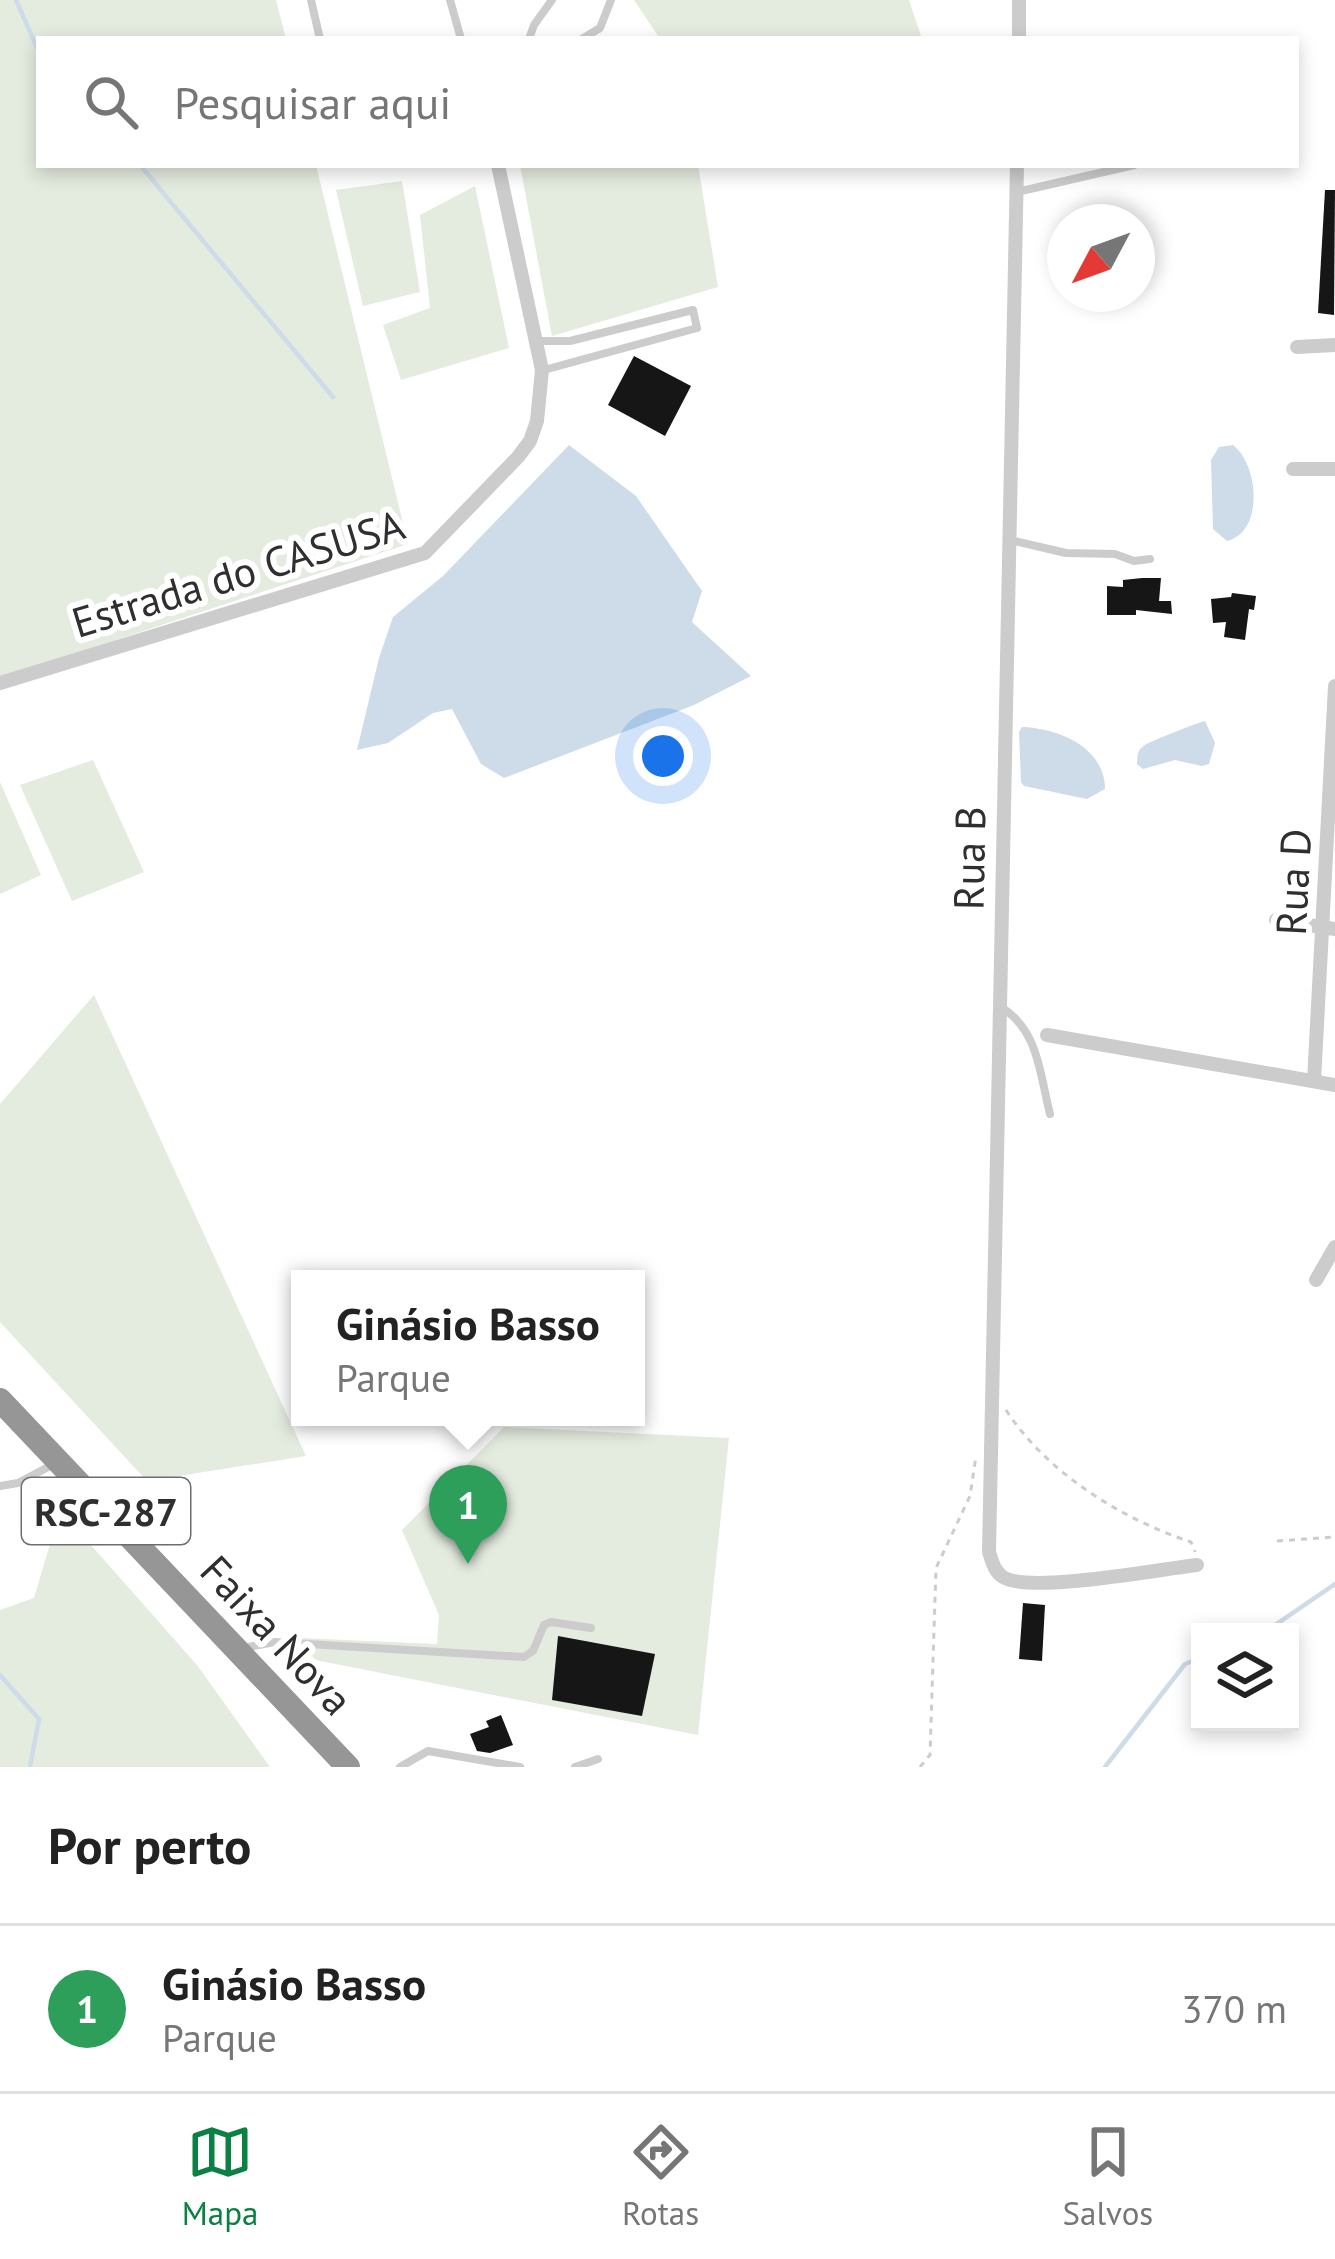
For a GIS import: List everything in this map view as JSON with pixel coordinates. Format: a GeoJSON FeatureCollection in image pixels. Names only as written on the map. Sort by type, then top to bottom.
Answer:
{"type":"FeatureCollection","features":[{"type":"Feature","properties":{"kind":"highway","name":"Faixa Nova"},"geometry":{"type":"LineString","coordinates":[[0,1400],[348,1767]]}},
{"type":"Feature","properties":{"kind":"street"},"geometry":{"type":"LineString","coordinates":[[1018,36],[1019,0]]}},
{"type":"Feature","properties":{"kind":"street","name":"Estrada do CASUSA"},"geometry":{"type":"LineString","coordinates":[[0,683],[424,553],[530,441],[542,397],[542,370],[499,168]]}},
{"type":"Feature","properties":{"kind":"street","name":"Rua B"},"geometry":{"type":"LineString","coordinates":[[1018,168],[989,1552],[995,1569],[1012,1581],[1090,1579],[1196,1565]]}},
{"type":"Feature","properties":{"kind":"street"},"geometry":{"type":"LineString","coordinates":[[1298,347],[1335,345]]}},
{"type":"Feature","properties":{"kind":"street"},"geometry":{"type":"LineString","coordinates":[[1293,469],[1335,469]]}},
{"type":"Feature","properties":{"kind":"street","name":"Rua D"},"geometry":{"type":"LineString","coordinates":[[1314,1081],[1329,928],[1335,686]]}},
{"type":"Feature","properties":{"kind":"street"},"geometry":{"type":"LineString","coordinates":[[1276,920],[1329,928]]}},
{"type":"Feature","properties":{"kind":"street"},"geometry":{"type":"LineString","coordinates":[[1047,1035],[1335,1085]]}},
{"type":"Feature","properties":{"kind":"street"},"geometry":{"type":"LineString","coordinates":[[1316,1280],[1335,1247]]}},
{"type":"Feature","properties":{"kind":"lane"},"geometry":{"type":"LineString","coordinates":[[311,0],[319,36]]}},
{"type":"Feature","properties":{"kind":"lane"},"geometry":{"type":"LineString","coordinates":[[451,0],[459,36]]}},
{"type":"Feature","properties":{"kind":"lane"},"geometry":{"type":"LineString","coordinates":[[530,36],[552,0]]}},
{"type":"Feature","properties":{"kind":"lane"},"geometry":{"type":"LineString","coordinates":[[587,36],[600,28],[611,0]]}},
{"type":"Feature","properties":{"kind":"lane"},"geometry":{"type":"LineString","coordinates":[[1017,192],[1121,168]]}},
{"type":"Feature","properties":{"kind":"lane"},"geometry":{"type":"LineString","coordinates":[[536,341],[569,341],[693,310],[698,328],[542,370]]}},
{"type":"Feature","properties":{"kind":"lane"},"geometry":{"type":"LineString","coordinates":[[569,341],[575,361]]}},
{"type":"Feature","properties":{"kind":"lane"},"geometry":{"type":"LineString","coordinates":[[1007,540],[1066,554],[1150,559]]}},
{"type":"Feature","properties":{"kind":"lane"},"geometry":{"type":"LineString","coordinates":[[1000,1006],[1021,1020],[1031,1037],[1050,1114]]}},
{"type":"Feature","properties":{"kind":"lane"},"geometry":{"type":"LineString","coordinates":[[0,1486],[18,1483],[59,1462]]}},
{"type":"Feature","properties":{"kind":"lane"},"geometry":{"type":"LineString","coordinates":[[236,1648],[275,1642],[524,1657],[533,1651],[544,1624],[591,1628]]}},
{"type":"Feature","properties":{"kind":"lane"},"geometry":{"type":"LineString","coordinates":[[401,1767],[428,1751],[520,1767]]}},
{"type":"Feature","properties":{"kind":"lane"},"geometry":{"type":"LineString","coordinates":[[575,1767],[598,1759]]}},
{"type":"Feature","properties":{"kind":"path"},"geometry":{"type":"LineString","coordinates":[[993,1393],[1026,1441],[1130,1517],[1191,1542],[1196,1565]]}},
{"type":"Feature","properties":{"kind":"path"},"geometry":{"type":"LineString","coordinates":[[920,1767],[930,1755],[936,1568],[970,1496],[974,1457],[992,1444]]}},
{"type":"Feature","properties":{"kind":"path"},"geometry":{"type":"LineString","coordinates":[[1277,1541],[1335,1537]]}},
{"type":"Feature","properties":{"kind":"shaded area"},"geometry":{"type":"Polygon","coordinates":[[[0,0],[276,0],[285,36],[36,36],[36,168],[317,168],[408,544],[0,678],[0,0]]]}},
{"type":"Feature","properties":{"kind":"shaded area"},"geometry":{"type":"Polygon","coordinates":[[[634,0],[909,0],[921,36],[658,36],[634,0]]]}},
{"type":"Feature","properties":{"kind":"shaded area"},"geometry":{"type":"Polygon","coordinates":[[[521,168],[698,168],[718,287],[552,336],[521,168]]]}},
{"type":"Feature","properties":{"kind":"shaded area"},"geometry":{"type":"Polygon","coordinates":[[[402,181],[420,292],[363,306],[336,190],[402,181]]]}},
{"type":"Feature","properties":{"kind":"shaded area"},"geometry":{"type":"Polygon","coordinates":[[[475,186],[509,348],[401,380],[383,325],[430,308],[420,215],[475,186]]]}},
{"type":"Feature","properties":{"kind":"shaded area"},"geometry":{"type":"Polygon","coordinates":[[[93,760],[144,872],[72,901],[20,785],[93,760]]]}},
{"type":"Feature","properties":{"kind":"shaded area"},"geometry":{"type":"Polygon","coordinates":[[[0,782],[41,875],[0,894],[0,782]]]}},
{"type":"Feature","properties":{"kind":"shaded area"},"geometry":{"type":"Polygon","coordinates":[[[94,995],[306,1456],[147,1481],[0,1322],[0,1104],[94,995]]]}},
{"type":"Feature","properties":{"kind":"shaded area"},"geometry":{"type":"Polygon","coordinates":[[[504,1427],[729,1438],[698,1735],[315,1660],[299,1638],[437,1644],[439,1615],[402,1530],[504,1427]]]}},
{"type":"Feature","properties":{"kind":"shaded area"},"geometry":{"type":"Polygon","coordinates":[[[60,1510],[197,1665],[270,1767],[0,1767],[0,1610],[34,1598],[60,1510]]]}},
{"type":"Feature","properties":{"kind":"water"},"geometry":{"type":"Polygon","coordinates":[[[569,445],[636,496],[702,591],[692,622],[751,676],[694,705],[504,778],[481,764],[452,709],[433,713],[388,743],[357,750],[393,617],[443,576],[569,445]]]}},
{"type":"Feature","properties":{"kind":"water"},"geometry":{"type":"Polygon","coordinates":[[[1233,445],[1248,467],[1254,496],[1247,524],[1227,541],[1213,529],[1211,460],[1219,447],[1233,445]]]}},
{"type":"Feature","properties":{"kind":"water"},"geometry":{"type":"Polygon","coordinates":[[[1205,721],[1215,743],[1209,764],[1175,760],[1143,769],[1137,764],[1145,745],[1205,721]]]}},
{"type":"Feature","properties":{"kind":"water"},"geometry":{"type":"Polygon","coordinates":[[[1022,727],[1051,731],[1077,743],[1097,762],[1105,789],[1087,799],[1024,786],[1022,727]]]}},
{"type":"Feature","properties":{"kind":"building"},"geometry":{"type":"Polygon","coordinates":[[[1325,190],[1335,190],[1334,315],[1318,313],[1325,190]]]}},
{"type":"Feature","properties":{"kind":"building"},"geometry":{"type":"Polygon","coordinates":[[[634,356],[691,386],[665,436],[608,405],[634,356]]]}},
{"type":"Feature","properties":{"kind":"building"},"geometry":{"type":"Polygon","coordinates":[[[1161,578],[1159,601],[1171,601],[1172,614],[1136,610],[1136,615],[1107,615],[1107,586],[1123,587],[1123,580],[1161,578]]]}},
{"type":"Feature","properties":{"kind":"building"},"geometry":{"type":"Polygon","coordinates":[[[1232,593],[1256,596],[1254,610],[1249,609],[1245,640],[1224,637],[1226,622],[1213,623],[1211,599],[1232,593]]]}},
{"type":"Feature","properties":{"kind":"building"},"geometry":{"type":"Polygon","coordinates":[[[1023,1603],[1045,1605],[1042,1661],[1019,1659],[1023,1603]]]}},
{"type":"Feature","properties":{"kind":"building"},"geometry":{"type":"Polygon","coordinates":[[[558,1636],[655,1654],[642,1716],[552,1700],[558,1636]]]}},
{"type":"Feature","properties":{"kind":"building"},"geometry":{"type":"Polygon","coordinates":[[[501,1715],[513,1745],[490,1753],[477,1751],[470,1734],[489,1727],[486,1721],[501,1715]]]}},
{"type":"Feature","properties":{"kind":"waterway"},"geometry":{"type":"LineString","coordinates":[[16,0],[36,45]]}},
{"type":"Feature","properties":{"kind":"waterway"},"geometry":{"type":"LineString","coordinates":[[142,168],[333,397]]}},
{"type":"Feature","properties":{"kind":"waterway"},"geometry":{"type":"LineString","coordinates":[[1278,1623],[1335,1584]]}},
{"type":"Feature","properties":{"kind":"waterway"},"geometry":{"type":"LineString","coordinates":[[1105,1767],[1191,1662]]}},
{"type":"Feature","properties":{"kind":"waterway"},"geometry":{"type":"LineString","coordinates":[[0,1675],[39,1719],[30,1767]]}},
{"type":"Feature","properties":{"kind":"place","name":"Ginásio Basso"},"geometry":{"type":"Point","coordinates":[468,1564]}}]}
